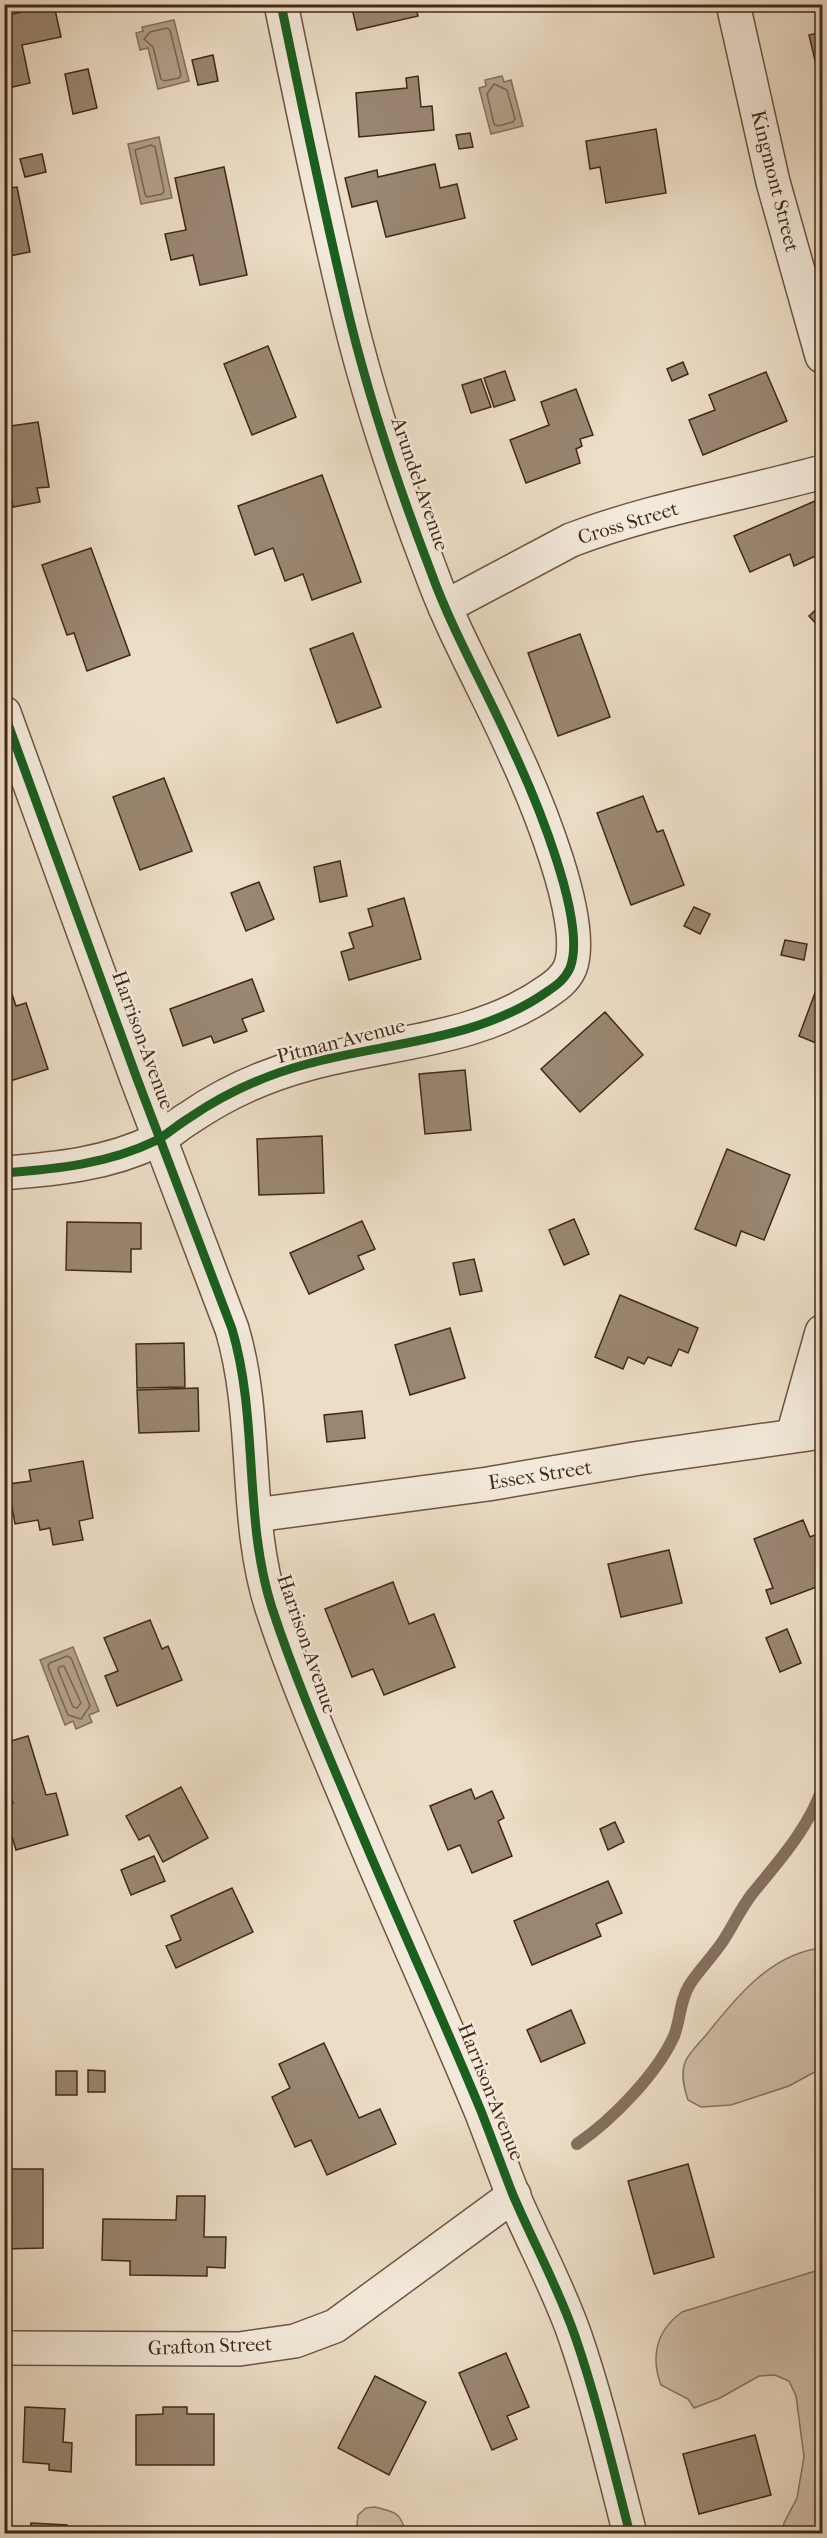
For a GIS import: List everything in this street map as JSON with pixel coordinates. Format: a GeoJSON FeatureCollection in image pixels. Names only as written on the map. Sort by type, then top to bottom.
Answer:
{"type":"FeatureCollection","features":[{"type":"Feature","properties":{"kind":"street","name":"Arundel Avenue"},"geometry":{"type":"LineString","coordinates":[[281,4],[351,325],[391,462],[445,606],[534,796],[566,895],[571,924],[572,958]]}},
{"type":"Feature","properties":{"kind":"street","name":"Kingmont Street"},"geometry":{"type":"LineString","coordinates":[[734,4],[773,182],[822,356]]}},
{"type":"Feature","properties":{"kind":"street","name":"Cross Street"},"geometry":{"type":"LineString","coordinates":[[445,606],[544,554],[593,532],[689,504],[822,472]]}},
{"type":"Feature","properties":{"kind":"street","name":"Harrison Avenue"},"geometry":{"type":"LineString","coordinates":[[4,713],[240,1355],[247,1396],[256,1515],[267,1589],[301,1686],[392,1906],[481,2112],[514,2195],[556,2287],[575,2337],[630,2534]]}},
{"type":"Feature","properties":{"kind":"street","name":"Pitman Avenue"},"geometry":{"type":"LineString","coordinates":[[4,1173],[91,1163],[125,1154],[160,1139],[188,1118],[229,1094],[268,1077],[307,1064],[465,1030],[522,1008],[563,980],[572,958]]}},
{"type":"Feature","properties":{"kind":"street"},"geometry":{"type":"LineString","coordinates":[[808,1434],[822,1332]]}},
{"type":"Feature","properties":{"kind":"street","name":"Essex Street"},"geometry":{"type":"LineString","coordinates":[[256,1515],[488,1484],[808,1434]]}},
{"type":"Feature","properties":{"kind":"street","name":"Grafton Street"},"geometry":{"type":"LineString","coordinates":[[4,2348],[240,2349],[296,2341],[334,2326],[514,2195]]}},
{"type":"Feature","properties":{"kind":"shaded area"},"geometry":{"type":"Polygon","coordinates":[[[822,1948],[822,2068],[789,2086],[731,2105],[701,2107],[688,2100],[683,2075],[686,2060],[730,2006],[771,1968],[787,1958],[822,1948]]]}},
{"type":"Feature","properties":{"kind":"shaded area"},"geometry":{"type":"Polygon","coordinates":[[[822,2269],[822,2533],[783,2533],[784,2523],[797,2498],[804,2457],[796,2396],[789,2381],[775,2375],[759,2376],[720,2398],[694,2408],[688,2399],[661,2385],[656,2354],[661,2335],[673,2319],[682,2312],[822,2269]]]}},
{"type":"Feature","properties":{"kind":"shaded area"},"geometry":{"type":"Polygon","coordinates":[[[375,2507],[396,2514],[402,2521],[406,2533],[356,2533],[358,2515],[366,2508],[375,2507]]]}},
{"type":"Feature","properties":{"kind":"water"},"geometry":{"type":"Polygon","coordinates":[[[174,20],[189,81],[158,89],[148,48],[140,50],[136,33],[143,31],[142,27],[174,20]]]}},
{"type":"Feature","properties":{"kind":"water"},"geometry":{"type":"Polygon","coordinates":[[[502,76],[504,82],[511,80],[523,126],[491,134],[479,88],[486,86],[485,80],[502,76]]]}},
{"type":"Feature","properties":{"kind":"water"},"geometry":{"type":"Polygon","coordinates":[[[159,137],[172,198],[141,204],[128,144],[159,137]]]}},
{"type":"Feature","properties":{"kind":"water"},"geometry":{"type":"Polygon","coordinates":[[[73,1647],[99,1711],[89,1715],[92,1722],[76,1729],[73,1721],[65,1725],[40,1660],[73,1647]]]}},
{"type":"Feature","properties":{"kind":"building"},"geometry":{"type":"Polygon","coordinates":[[[351,4],[415,4],[418,16],[357,30],[351,4]]]}},
{"type":"Feature","properties":{"kind":"building"},"geometry":{"type":"Polygon","coordinates":[[[54,5],[61,37],[22,45],[30,83],[4,89],[4,16],[54,5]]]}},
{"type":"Feature","properties":{"kind":"building"},"geometry":{"type":"Polygon","coordinates":[[[822,32],[822,86],[821,86],[809,35],[822,32]]]}},
{"type":"Feature","properties":{"kind":"building"},"geometry":{"type":"Polygon","coordinates":[[[213,55],[218,81],[198,85],[192,60],[213,55]]]}},
{"type":"Feature","properties":{"kind":"building"},"geometry":{"type":"Polygon","coordinates":[[[88,69],[97,108],[73,114],[65,74],[88,69]]]}},
{"type":"Feature","properties":{"kind":"building"},"geometry":{"type":"Polygon","coordinates":[[[418,76],[421,107],[432,106],[434,130],[359,137],[356,93],[407,88],[406,78],[418,76]]]}},
{"type":"Feature","properties":{"kind":"building"},"geometry":{"type":"Polygon","coordinates":[[[656,129],[666,193],[606,203],[600,167],[590,169],[586,141],[656,129]]]}},
{"type":"Feature","properties":{"kind":"building"},"geometry":{"type":"Polygon","coordinates":[[[470,133],[473,147],[459,149],[456,135],[470,133]]]}},
{"type":"Feature","properties":{"kind":"building"},"geometry":{"type":"Polygon","coordinates":[[[42,154],[46,172],[25,177],[20,159],[42,154]]]}},
{"type":"Feature","properties":{"kind":"building"},"geometry":{"type":"Polygon","coordinates":[[[435,164],[440,188],[457,184],[465,218],[386,237],[377,201],[352,207],[345,178],[377,170],[378,177],[435,164]]]}},
{"type":"Feature","properties":{"kind":"building"},"geometry":{"type":"Polygon","coordinates":[[[224,167],[247,275],[200,285],[193,255],[171,260],[165,234],[186,230],[175,178],[224,167]]]}},
{"type":"Feature","properties":{"kind":"building"},"geometry":{"type":"Polygon","coordinates":[[[17,187],[30,252],[4,257],[4,189],[17,187]]]}},
{"type":"Feature","properties":{"kind":"building"},"geometry":{"type":"Polygon","coordinates":[[[268,346],[296,417],[252,435],[224,364],[268,346]]]}},
{"type":"Feature","properties":{"kind":"building"},"geometry":{"type":"Polygon","coordinates":[[[683,362],[688,374],[672,381],[667,369],[683,362]]]}},
{"type":"Feature","properties":{"kind":"building"},"geometry":{"type":"Polygon","coordinates":[[[505,371],[515,400],[494,407],[484,378],[505,371]]]}},
{"type":"Feature","properties":{"kind":"building"},"geometry":{"type":"Polygon","coordinates":[[[766,372],[787,421],[703,455],[689,420],[715,410],[709,395],[766,372]]]}},
{"type":"Feature","properties":{"kind":"building"},"geometry":{"type":"Polygon","coordinates":[[[481,379],[491,407],[471,413],[462,385],[481,379]]]}},
{"type":"Feature","properties":{"kind":"building"},"geometry":{"type":"Polygon","coordinates":[[[576,389],[593,435],[580,439],[582,446],[576,449],[580,463],[526,483],[510,440],[549,425],[541,402],[576,389]]]}},
{"type":"Feature","properties":{"kind":"building"},"geometry":{"type":"Polygon","coordinates":[[[38,422],[49,487],[37,488],[40,502],[13,507],[11,495],[4,496],[4,427],[38,422]]]}},
{"type":"Feature","properties":{"kind":"building"},"geometry":{"type":"Polygon","coordinates":[[[322,475],[361,582],[312,600],[303,574],[285,581],[273,548],[255,555],[238,506],[322,475]]]}},
{"type":"Feature","properties":{"kind":"building"},"geometry":{"type":"Polygon","coordinates":[[[822,498],[822,553],[794,566],[790,554],[750,572],[734,536],[822,498]]]}},
{"type":"Feature","properties":{"kind":"building"},"geometry":{"type":"Polygon","coordinates":[[[91,548],[130,655],[87,671],[74,633],[67,635],[42,565],[91,548]]]}},
{"type":"Feature","properties":{"kind":"building"},"geometry":{"type":"Polygon","coordinates":[[[822,604],[822,630],[809,616],[822,604]]]}},
{"type":"Feature","properties":{"kind":"building"},"geometry":{"type":"Polygon","coordinates":[[[353,633],[381,707],[337,723],[310,649],[353,633]]]}},
{"type":"Feature","properties":{"kind":"building"},"geometry":{"type":"Polygon","coordinates":[[[580,634],[610,717],[558,736],[528,653],[580,634]]]}},
{"type":"Feature","properties":{"kind":"building"},"geometry":{"type":"Polygon","coordinates":[[[164,778],[192,851],[140,870],[113,797],[164,778]]]}},
{"type":"Feature","properties":{"kind":"building"},"geometry":{"type":"Polygon","coordinates":[[[643,796],[657,832],[663,830],[684,885],[631,905],[597,813],[643,796]]]}},
{"type":"Feature","properties":{"kind":"building"},"geometry":{"type":"Polygon","coordinates":[[[340,861],[347,896],[320,902],[314,867],[340,861]]]}},
{"type":"Feature","properties":{"kind":"building"},"geometry":{"type":"Polygon","coordinates":[[[259,882],[274,919],[246,931],[231,893],[259,882]]]}},
{"type":"Feature","properties":{"kind":"building"},"geometry":{"type":"Polygon","coordinates":[[[404,898],[421,959],[349,980],[341,952],[354,948],[349,933],[373,926],[368,909],[404,898]]]}},
{"type":"Feature","properties":{"kind":"building"},"geometry":{"type":"Polygon","coordinates":[[[694,907],[710,914],[700,934],[684,926],[694,907]]]}},
{"type":"Feature","properties":{"kind":"building"},"geometry":{"type":"Polygon","coordinates":[[[785,940],[807,944],[804,960],[781,955],[785,940]]]}},
{"type":"Feature","properties":{"kind":"building"},"geometry":{"type":"Polygon","coordinates":[[[822,974],[822,1032],[820,1031],[816,1043],[799,1036],[822,974]]]}},
{"type":"Feature","properties":{"kind":"building"},"geometry":{"type":"Polygon","coordinates":[[[252,979],[264,1011],[242,1019],[247,1031],[214,1043],[211,1036],[183,1046],[170,1009],[252,979]]]}},
{"type":"Feature","properties":{"kind":"building"},"geometry":{"type":"Polygon","coordinates":[[[8,982],[16,1006],[26,1003],[48,1069],[4,1083],[4,983],[8,982]]]}},
{"type":"Feature","properties":{"kind":"building"},"geometry":{"type":"Polygon","coordinates":[[[605,1012],[643,1055],[580,1112],[541,1069],[605,1012]]]}},
{"type":"Feature","properties":{"kind":"building"},"geometry":{"type":"Polygon","coordinates":[[[465,1070],[471,1130],[425,1134],[419,1074],[465,1070]]]}},
{"type":"Feature","properties":{"kind":"building"},"geometry":{"type":"Polygon","coordinates":[[[322,1136],[324,1193],[259,1195],[257,1139],[322,1136]]]}},
{"type":"Feature","properties":{"kind":"building"},"geometry":{"type":"Polygon","coordinates":[[[727,1149],[790,1175],[764,1240],[741,1231],[736,1246],[695,1229],[727,1149]]]}},
{"type":"Feature","properties":{"kind":"building"},"geometry":{"type":"Polygon","coordinates":[[[574,1219],[589,1254],[564,1265],[549,1230],[574,1219]]]}},
{"type":"Feature","properties":{"kind":"building"},"geometry":{"type":"Polygon","coordinates":[[[362,1221],[375,1249],[358,1256],[364,1269],[309,1294],[290,1253],[362,1221]]]}},
{"type":"Feature","properties":{"kind":"building"},"geometry":{"type":"Polygon","coordinates":[[[67,1222],[141,1223],[141,1249],[131,1249],[131,1272],[66,1270],[67,1222]]]}},
{"type":"Feature","properties":{"kind":"building"},"geometry":{"type":"Polygon","coordinates":[[[474,1259],[482,1291],[460,1295],[453,1263],[474,1259]]]}},
{"type":"Feature","properties":{"kind":"building"},"geometry":{"type":"Polygon","coordinates":[[[620,1295],[698,1328],[688,1353],[679,1349],[671,1366],[648,1357],[644,1364],[628,1357],[623,1369],[595,1357],[620,1295]]]}},
{"type":"Feature","properties":{"kind":"building"},"geometry":{"type":"Polygon","coordinates":[[[450,1328],[465,1378],[410,1395],[395,1345],[450,1328]]]}},
{"type":"Feature","properties":{"kind":"building"},"geometry":{"type":"Polygon","coordinates":[[[184,1343],[185,1387],[137,1388],[136,1344],[184,1343]]]}},
{"type":"Feature","properties":{"kind":"building"},"geometry":{"type":"Polygon","coordinates":[[[198,1388],[199,1431],[139,1433],[137,1390],[198,1388]]]}},
{"type":"Feature","properties":{"kind":"building"},"geometry":{"type":"Polygon","coordinates":[[[362,1411],[365,1438],[327,1442],[324,1415],[362,1411]]]}},
{"type":"Feature","properties":{"kind":"building"},"geometry":{"type":"Polygon","coordinates":[[[83,1461],[93,1518],[79,1521],[83,1540],[53,1545],[50,1528],[40,1530],[38,1520],[15,1524],[8,1484],[31,1481],[29,1470],[83,1461]]]}},
{"type":"Feature","properties":{"kind":"building"},"geometry":{"type":"Polygon","coordinates":[[[803,1520],[810,1537],[822,1532],[822,1585],[771,1604],[766,1590],[773,1588],[754,1539],[803,1520]]]}},
{"type":"Feature","properties":{"kind":"building"},"geometry":{"type":"Polygon","coordinates":[[[669,1550],[682,1603],[621,1617],[608,1564],[669,1550]]]}},
{"type":"Feature","properties":{"kind":"building"},"geometry":{"type":"Polygon","coordinates":[[[393,1582],[409,1624],[434,1614],[455,1667],[384,1695],[373,1669],[352,1677],[325,1609],[393,1582]]]}},
{"type":"Feature","properties":{"kind":"building"},"geometry":{"type":"Polygon","coordinates":[[[150,1620],[162,1649],[168,1646],[182,1680],[117,1706],[105,1676],[118,1671],[104,1638],[150,1620]]]}},
{"type":"Feature","properties":{"kind":"building"},"geometry":{"type":"Polygon","coordinates":[[[787,1629],[801,1663],[780,1672],[766,1638],[787,1629]]]}},
{"type":"Feature","properties":{"kind":"building"},"geometry":{"type":"Polygon","coordinates":[[[28,1736],[46,1795],[56,1793],[68,1835],[16,1850],[4,1810],[4,1806],[13,1803],[4,1775],[4,1743],[28,1736]]]}},
{"type":"Feature","properties":{"kind":"building"},"geometry":{"type":"Polygon","coordinates":[[[181,1787],[208,1838],[163,1862],[149,1835],[139,1840],[126,1816],[181,1787]]]}},
{"type":"Feature","properties":{"kind":"building"},"geometry":{"type":"Polygon","coordinates":[[[471,1789],[475,1799],[492,1791],[504,1818],[498,1821],[512,1856],[472,1873],[460,1845],[448,1850],[430,1806],[471,1789]]]}},
{"type":"Feature","properties":{"kind":"building"},"geometry":{"type":"Polygon","coordinates":[[[615,1822],[624,1842],[608,1850],[600,1829],[615,1822]]]}},
{"type":"Feature","properties":{"kind":"building"},"geometry":{"type":"Polygon","coordinates":[[[154,1856],[165,1881],[131,1895],[121,1870],[154,1856]]]}},
{"type":"Feature","properties":{"kind":"building"},"geometry":{"type":"Polygon","coordinates":[[[608,1881],[622,1913],[596,1924],[601,1936],[532,1965],[514,1921],[608,1881]]]}},
{"type":"Feature","properties":{"kind":"building"},"geometry":{"type":"Polygon","coordinates":[[[232,1888],[253,1932],[176,1968],[166,1946],[181,1940],[171,1916],[232,1888]]]}},
{"type":"Feature","properties":{"kind":"building"},"geometry":{"type":"Polygon","coordinates":[[[571,2010],[585,2043],[541,2062],[527,2030],[571,2010]]]}},
{"type":"Feature","properties":{"kind":"building"},"geometry":{"type":"Polygon","coordinates":[[[324,2043],[359,2118],[380,2109],[396,2144],[327,2175],[311,2140],[295,2147],[272,2097],[290,2088],[279,2064],[324,2043]]]}},
{"type":"Feature","properties":{"kind":"building"},"geometry":{"type":"Polygon","coordinates":[[[88,2070],[105,2071],[105,2092],[88,2092],[88,2070]]]}},
{"type":"Feature","properties":{"kind":"building"},"geometry":{"type":"Polygon","coordinates":[[[56,2071],[77,2071],[77,2095],[56,2095],[56,2071]]]}},
{"type":"Feature","properties":{"kind":"building"},"geometry":{"type":"Polygon","coordinates":[[[688,2164],[714,2257],[654,2274],[628,2181],[688,2164]]]}},
{"type":"Feature","properties":{"kind":"building"},"geometry":{"type":"Polygon","coordinates":[[[4,2169],[43,2169],[43,2248],[4,2249],[4,2169]]]}},
{"type":"Feature","properties":{"kind":"building"},"geometry":{"type":"Polygon","coordinates":[[[177,2196],[205,2196],[204,2237],[226,2237],[225,2268],[207,2267],[207,2276],[130,2275],[130,2261],[102,2260],[103,2219],[176,2220],[177,2196]]]}},
{"type":"Feature","properties":{"kind":"building"},"geometry":{"type":"Polygon","coordinates":[[[506,2353],[529,2407],[507,2416],[517,2439],[492,2450],[459,2373],[506,2353]]]}},
{"type":"Feature","properties":{"kind":"building"},"geometry":{"type":"Polygon","coordinates":[[[375,2376],[426,2402],[389,2475],[338,2448],[375,2376]]]}},
{"type":"Feature","properties":{"kind":"building"},"geometry":{"type":"Polygon","coordinates":[[[25,2407],[65,2409],[63,2442],[72,2443],[71,2472],[49,2470],[49,2464],[23,2462],[25,2407]]]}},
{"type":"Feature","properties":{"kind":"building"},"geometry":{"type":"Polygon","coordinates":[[[163,2407],[187,2407],[187,2414],[214,2414],[214,2465],[136,2465],[136,2415],[163,2414],[163,2407]]]}},
{"type":"Feature","properties":{"kind":"building"},"geometry":{"type":"Polygon","coordinates":[[[755,2435],[771,2495],[699,2514],[683,2454],[755,2435]]]}},
{"type":"Feature","properties":{"kind":"building"},"geometry":{"type":"Polygon","coordinates":[[[31,2523],[67,2525],[66,2534],[30,2534],[31,2523]]]}},
{"type":"Feature","properties":{"kind":"waterway"},"geometry":{"type":"LineString","coordinates":[[577,2144],[619,2109],[657,2066],[674,2036],[684,1997],[690,1984],[723,1941],[748,1899],[801,1831],[822,1789]]}},
{"type":"Feature","properties":{"kind":"cycle path"},"geometry":{"type":"LineString","coordinates":[[4,1173],[81,1164],[137,1149],[164,1136],[216,1101],[276,1074],[307,1064],[462,1030],[521,1008],[548,991],[566,975],[570,968],[574,947],[572,921],[545,827],[513,750],[440,595],[377,418],[332,244],[281,4]]}},
{"type":"Feature","properties":{"kind":"cycle path"},"geometry":{"type":"LineString","coordinates":[[4,713],[136,1076],[232,1329],[246,1398],[257,1539],[263,1574],[281,1635],[334,1770],[481,2111],[513,2195],[568,2318],[598,2409],[630,2534]]}}]}
